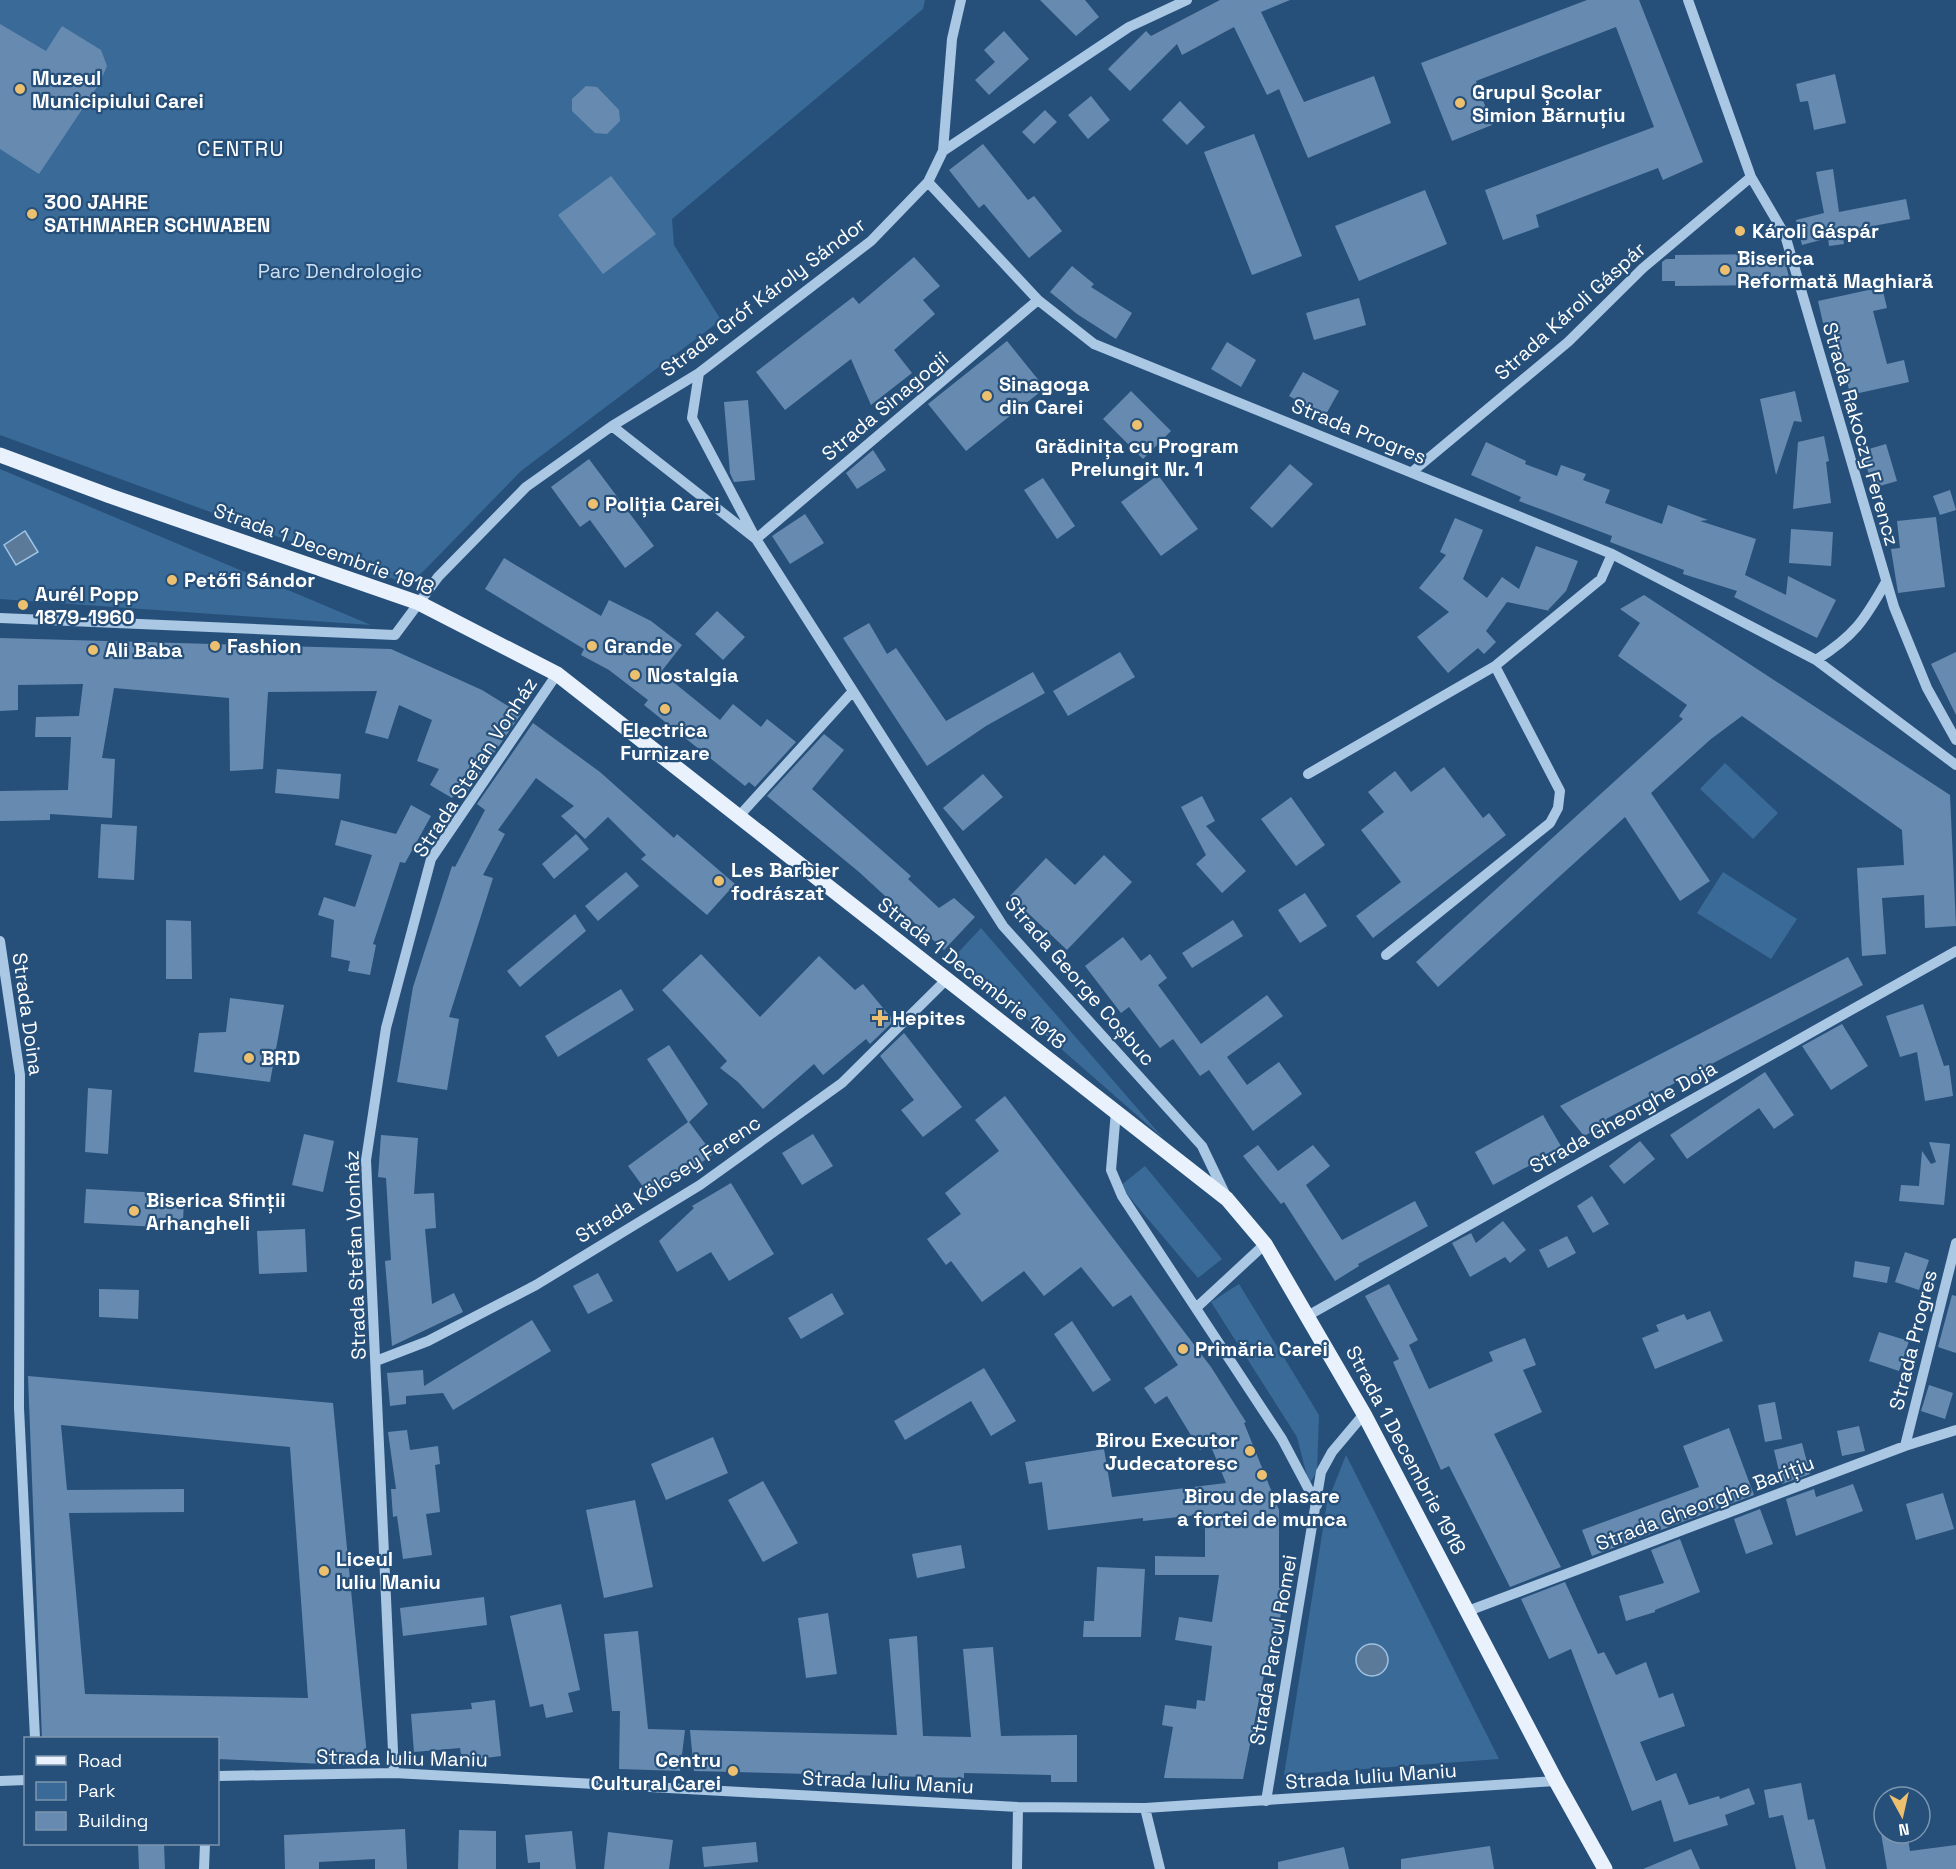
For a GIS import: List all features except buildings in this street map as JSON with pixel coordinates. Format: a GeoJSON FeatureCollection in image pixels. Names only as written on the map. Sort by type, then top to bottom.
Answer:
{"type":"FeatureCollection","features":[{"type":"Feature","properties":{"kind":"main road","name":"Strada 1 Decembrie 1918"},"geometry":{"type":"LineString","coordinates":[[0,455],[110,496],[419,603],[557,674],[740,815],[946,980],[1227,1199],[1265,1244],[1309,1315],[1364,1414],[1556,1781],[1605,1869]]}},
{"type":"Feature","properties":{"kind":"street","name":"Strada Gróf Károly Sándor"},"geometry":{"type":"LineString","coordinates":[[0,618],[395,635],[438,577],[526,487],[612,426],[699,373],[871,241],[928,182],[943,151],[952,39],[961,0]]}},
{"type":"Feature","properties":{"kind":"street"},"geometry":{"type":"LineString","coordinates":[[943,151],[1129,27],[1187,0]]}},
{"type":"Feature","properties":{"kind":"street","name":"Strada Rakoczy Ferencz"},"geometry":{"type":"LineString","coordinates":[[1688,0],[1751,177],[1785,235],[1886,582],[1927,688],[1956,741]]}},
{"type":"Feature","properties":{"kind":"street","name":"Strada Károli Gáspár"},"geometry":{"type":"LineString","coordinates":[[1412,472],[1568,342],[1643,268],[1751,177]]}},
{"type":"Feature","properties":{"kind":"street","name":"Strada Progres"},"geometry":{"type":"LineString","coordinates":[[928,182],[1038,300],[1094,344],[1611,554],[1816,660],[1956,765]]}},
{"type":"Feature","properties":{"kind":"street","name":"Strada Sinagogii"},"geometry":{"type":"LineString","coordinates":[[756,539],[1038,300]]}},
{"type":"Feature","properties":{"kind":"street","name":"Strada George Coșbuc"},"geometry":{"type":"LineString","coordinates":[[699,373],[692,418],[756,539],[1003,926],[1202,1146],[1227,1199]]}},
{"type":"Feature","properties":{"kind":"street","name":"Strada George Coșbuc"},"geometry":{"type":"LineString","coordinates":[[612,426],[756,539]]}},
{"type":"Feature","properties":{"kind":"street"},"geometry":{"type":"LineString","coordinates":[[1308,774],[1495,666],[1601,579],[1611,554]]}},
{"type":"Feature","properties":{"kind":"street"},"geometry":{"type":"LineString","coordinates":[[1816,660],[1841,644],[1864,621],[1886,582]]}},
{"type":"Feature","properties":{"kind":"street"},"geometry":{"type":"LineString","coordinates":[[1386,955],[1550,823],[1558,808],[1560,791],[1495,666]]}},
{"type":"Feature","properties":{"kind":"street","name":"Strada Stefan Vonház"},"geometry":{"type":"LineString","coordinates":[[394,1773],[366,1160],[386,1028],[431,859],[557,674]]}},
{"type":"Feature","properties":{"kind":"street"},"geometry":{"type":"LineString","coordinates":[[740,815],[853,691]]}},
{"type":"Feature","properties":{"kind":"street","name":"Strada Doina"},"geometry":{"type":"LineString","coordinates":[[0,941],[20,1075],[19,1408],[35,1737]]}},
{"type":"Feature","properties":{"kind":"street","name":"Strada Gheorghe Doja"},"geometry":{"type":"LineString","coordinates":[[1309,1315],[1956,951]]}},
{"type":"Feature","properties":{"kind":"street","name":"Strada Kölcsey Ferenc"},"geometry":{"type":"LineString","coordinates":[[376,1360],[428,1341],[536,1286],[700,1185],[842,1083],[946,980]]}},
{"type":"Feature","properties":{"kind":"street"},"geometry":{"type":"LineString","coordinates":[[1116,1112],[1111,1170],[1122,1196],[1282,1439],[1317,1505]]}},
{"type":"Feature","properties":{"kind":"street","name":"Strada Progres"},"geometry":{"type":"LineString","coordinates":[[1905,1446],[1956,1243]]}},
{"type":"Feature","properties":{"kind":"street"},"geometry":{"type":"LineString","coordinates":[[1196,1308],[1265,1244]]}},
{"type":"Feature","properties":{"kind":"street","name":"Strada Parcul Romei"},"geometry":{"type":"LineString","coordinates":[[1266,1801],[1321,1472],[1332,1452],[1364,1414]]}},
{"type":"Feature","properties":{"kind":"street","name":"Strada Gheorghe Barițiu"},"geometry":{"type":"LineString","coordinates":[[1468,1611],[1905,1446],[1956,1430]]}},
{"type":"Feature","properties":{"kind":"street","name":"Strada Iuliu Maniu"},"geometry":{"type":"LineString","coordinates":[[219,1776],[394,1773],[1018,1807],[1145,1808],[1556,1781]]}},
{"type":"Feature","properties":{"kind":"street"},"geometry":{"type":"LineString","coordinates":[[0,1781],[24,1780]]}},
{"type":"Feature","properties":{"kind":"street"},"geometry":{"type":"LineString","coordinates":[[1017,1869],[1018,1807]]}},
{"type":"Feature","properties":{"kind":"street"},"geometry":{"type":"LineString","coordinates":[[1145,1808],[1160,1869]]}},
{"type":"Feature","properties":{"kind":"street"},"geometry":{"type":"LineString","coordinates":[[204,1869],[205,1845]]}},
{"type":"Feature","properties":{"kind":"green space","name":"Parc Dendrologic"},"geometry":{"type":"Polygon","coordinates":[[[0,0],[925,0],[923,9],[672,219],[674,245],[721,320],[521,471],[410,585],[0,435],[0,0]]]}},
{"type":"Feature","properties":{"kind":"green space"},"geometry":{"type":"Polygon","coordinates":[[[0,469],[371,625],[0,599],[0,469]]]}},
{"type":"Feature","properties":{"kind":"green space"},"geometry":{"type":"Polygon","coordinates":[[[1725,763],[1778,813],[1753,839],[1700,789],[1725,763]]]}},
{"type":"Feature","properties":{"kind":"green space"},"geometry":{"type":"Polygon","coordinates":[[[1723,872],[1797,919],[1771,959],[1697,913],[1723,872]]]}},
{"type":"Feature","properties":{"kind":"green space"},"geometry":{"type":"Polygon","coordinates":[[[981,928],[1163,1138],[955,956],[981,928]]]}},
{"type":"Feature","properties":{"kind":"green space"},"geometry":{"type":"Polygon","coordinates":[[[1145,1166],[1222,1259],[1198,1278],[1120,1186],[1145,1166]]]}},
{"type":"Feature","properties":{"kind":"green space"},"geometry":{"type":"Polygon","coordinates":[[[1239,1284],[1319,1415],[1317,1472],[1309,1484],[1297,1437],[1211,1302],[1239,1284]]]}},
{"type":"Feature","properties":{"kind":"green space"},"geometry":{"type":"Polygon","coordinates":[[[1346,1455],[1499,1759],[1284,1775],[1327,1503],[1346,1455]]]}},
{"type":"Feature","properties":{"kind":"shaded area"},"geometry":{"type":"Polygon","coordinates":[[[25,531],[38,552],[16,565],[4,545],[25,531]]]}},
{"type":"Feature","properties":{"kind":"shaded area"},"geometry":{"type":"Polygon","coordinates":[[[1372,1644],[1383,1649],[1388,1660],[1383,1671],[1372,1676],[1361,1671],[1356,1660],[1361,1649],[1372,1644]]]}},
{"type":"Feature","properties":{"kind":"place","name":"Muzeul Municipiului Carei"},"geometry":{"type":"Point","coordinates":[20,89]}},
{"type":"Feature","properties":{"kind":"place","name":"Grupul Școlar Simion Bărnuțiu"},"geometry":{"type":"Point","coordinates":[1460,103]}},
{"type":"Feature","properties":{"kind":"place","name":"300 JAHRE SATHMARER SCHWABEN"},"geometry":{"type":"Point","coordinates":[32,214]}},
{"type":"Feature","properties":{"kind":"place","name":"Károli Gáspár"},"geometry":{"type":"Point","coordinates":[1740,231]}},
{"type":"Feature","properties":{"kind":"place","name":"Biserica Reformată Maghiară"},"geometry":{"type":"Point","coordinates":[1725,270]}},
{"type":"Feature","properties":{"kind":"place","name":"Sinagoga din Carei"},"geometry":{"type":"Point","coordinates":[987,396]}},
{"type":"Feature","properties":{"kind":"place","name":"Grădinița cu Program Prelungit Nr. 1"},"geometry":{"type":"Point","coordinates":[1137,425]}},
{"type":"Feature","properties":{"kind":"place","name":"Poliția Carei"},"geometry":{"type":"Point","coordinates":[593,504]}},
{"type":"Feature","properties":{"kind":"place","name":"Petőfi Sándor"},"geometry":{"type":"Point","coordinates":[172,580]}},
{"type":"Feature","properties":{"kind":"place","name":"Aurél Popp 1879-1960"},"geometry":{"type":"Point","coordinates":[23,605]}},
{"type":"Feature","properties":{"kind":"place","name":"Fashion"},"geometry":{"type":"Point","coordinates":[215,646]}},
{"type":"Feature","properties":{"kind":"place","name":"Grande"},"geometry":{"type":"Point","coordinates":[592,646]}},
{"type":"Feature","properties":{"kind":"place","name":"Ali Baba"},"geometry":{"type":"Point","coordinates":[93,650]}},
{"type":"Feature","properties":{"kind":"place","name":"Nostalgia"},"geometry":{"type":"Point","coordinates":[635,675]}},
{"type":"Feature","properties":{"kind":"place","name":"Electrica Furnizare"},"geometry":{"type":"Point","coordinates":[665,709]}},
{"type":"Feature","properties":{"kind":"place","name":"Les Barbier fodrászat"},"geometry":{"type":"Point","coordinates":[719,881]}},
{"type":"Feature","properties":{"kind":"place","name":"Hepites"},"geometry":{"type":"Point","coordinates":[880,1018]}},
{"type":"Feature","properties":{"kind":"place","name":"BRD"},"geometry":{"type":"Point","coordinates":[249,1058]}},
{"type":"Feature","properties":{"kind":"place","name":"Biserica Sfinții Arhangheli"},"geometry":{"type":"Point","coordinates":[134,1211]}},
{"type":"Feature","properties":{"kind":"place","name":"Primăria Carei"},"geometry":{"type":"Point","coordinates":[1183,1349]}},
{"type":"Feature","properties":{"kind":"place","name":"Birou Executor Judecatoresc"},"geometry":{"type":"Point","coordinates":[1250,1451]}},
{"type":"Feature","properties":{"kind":"place","name":"Birou de plasare a fortei de munca"},"geometry":{"type":"Point","coordinates":[1262,1475]}},
{"type":"Feature","properties":{"kind":"place","name":"Liceul Iuliu Maniu"},"geometry":{"type":"Point","coordinates":[324,1571]}},
{"type":"Feature","properties":{"kind":"place","name":"Centru Cultural Carei"},"geometry":{"type":"Point","coordinates":[733,1771]}},
{"type":"Feature","properties":{"kind":"district","name":"CENTRU"},"geometry":{"type":"Point","coordinates":[241,148]}}]}
